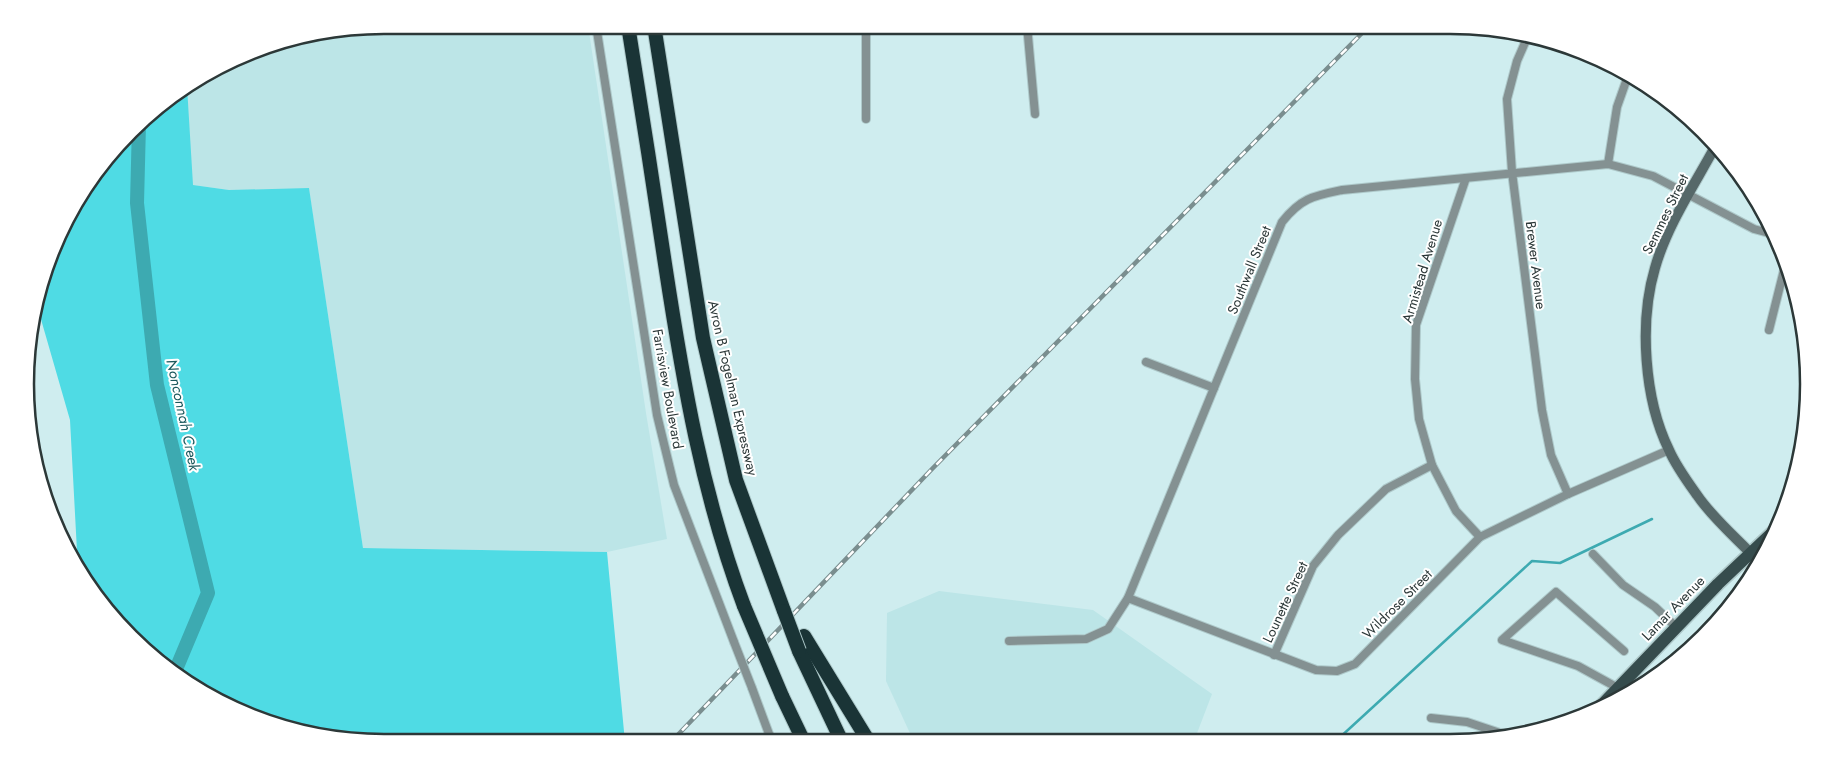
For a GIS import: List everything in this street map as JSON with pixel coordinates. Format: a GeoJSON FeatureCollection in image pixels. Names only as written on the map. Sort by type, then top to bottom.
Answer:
{"type":"FeatureCollection","features":[{"type":"Feature","properties":{"kind":"highway"},"geometry":{"type":"LineString","coordinates":[[629,34],[675,326],[700,462],[726,558],[784,702],[800,734]]}},
{"type":"Feature","properties":{"kind":"highway","name":"Avron B Fogelman Expressway"},"geometry":{"type":"LineString","coordinates":[[655,34],[703,338],[736,480],[799,651],[838,734]]}},
{"type":"Feature","properties":{"kind":"highway"},"geometry":{"type":"LineString","coordinates":[[784,611],[804,636],[864,734]]}},
{"type":"Feature","properties":{"kind":"highway"},"geometry":{"type":"LineString","coordinates":[[784,702],[794,734]]}},
{"type":"Feature","properties":{"kind":"main road","name":"Semmes Street"},"geometry":{"type":"LineString","coordinates":[[1712,152],[1669,232],[1654,268],[1647,320],[1646,366],[1654,404],[1669,450],[1698,497],[1754,556]]}},
{"type":"Feature","properties":{"kind":"main road","name":"Lamar Avenue"},"geometry":{"type":"LineString","coordinates":[[1612,694],[1676,626],[1753,559]]}},
{"type":"Feature","properties":{"kind":"street","name":"Farrisview Boulevard"},"geometry":{"type":"LineString","coordinates":[[597,34],[657,415],[674,484],[769,734]]}},
{"type":"Feature","properties":{"kind":"street"},"geometry":{"type":"LineString","coordinates":[[866,34],[866,119]]}},
{"type":"Feature","properties":{"kind":"street"},"geometry":{"type":"LineString","coordinates":[[1028,34],[1035,114]]}},
{"type":"Feature","properties":{"kind":"street","name":"Brewer Avenue"},"geometry":{"type":"LineString","coordinates":[[1525,42],[1517,61],[1507,100],[1512,172],[1542,410],[1551,455],[1568,494]]}},
{"type":"Feature","properties":{"kind":"street"},"geometry":{"type":"LineString","coordinates":[[1608,164],[1617,107],[1626,82]]}},
{"type":"Feature","properties":{"kind":"street","name":"Southwall Street"},"geometry":{"type":"LineString","coordinates":[[1009,641],[1086,639],[1108,630],[1128,598],[1282,222],[1296,205],[1314,195],[1342,190],[1512,172],[1608,164],[1653,176],[1754,229],[1765,232]]}},
{"type":"Feature","properties":{"kind":"street","name":"Armistead Avenue"},"geometry":{"type":"LineString","coordinates":[[1466,178],[1416,325],[1415,379],[1419,419],[1432,465],[1456,510],[1480,537]]}},
{"type":"Feature","properties":{"kind":"street"},"geometry":{"type":"LineString","coordinates":[[1769,330],[1783,274]]}},
{"type":"Feature","properties":{"kind":"street"},"geometry":{"type":"LineString","coordinates":[[1146,362],[1214,388]]}},
{"type":"Feature","properties":{"kind":"street","name":"Wildrose Street"},"geometry":{"type":"LineString","coordinates":[[1128,598],[1316,670],[1337,671],[1355,664],[1480,537],[1568,494],[1669,450]]}},
{"type":"Feature","properties":{"kind":"street","name":"Lounette Street"},"geometry":{"type":"LineString","coordinates":[[1274,655],[1314,566],[1338,535],[1386,489],[1432,465]]}},
{"type":"Feature","properties":{"kind":"street"},"geometry":{"type":"LineString","coordinates":[[1593,554],[1623,585],[1651,604],[1676,626]]}},
{"type":"Feature","properties":{"kind":"street"},"geometry":{"type":"LineString","coordinates":[[1618,688],[1578,666],[1502,640],[1556,592],[1624,652]]}},
{"type":"Feature","properties":{"kind":"street"},"geometry":{"type":"LineString","coordinates":[[1431,718],[1467,722],[1495,731]]}},
{"type":"Feature","properties":{"kind":"shaded area"},"geometry":{"type":"Polygon","coordinates":[[[361,34],[589,34],[646,413],[667,539],[607,552],[363,548],[309,189],[229,190],[192,185],[187,94],[229,70],[271,52],[316,40],[361,34]]]}},
{"type":"Feature","properties":{"kind":"shaded area"},"geometry":{"type":"Polygon","coordinates":[[[187,94],[193,185],[229,190],[309,188],[363,548],[607,552],[624,734],[361,734],[316,728],[271,716],[250,708],[209,687],[171,662],[136,632],[106,597],[77,552],[70,420],[40,316],[52,271],[70,229],[93,189],[106,171],[136,136],[187,94]]]}},
{"type":"Feature","properties":{"kind":"shaded area"},"geometry":{"type":"Polygon","coordinates":[[[939,591],[1093,610],[1212,694],[1197,734],[910,734],[886,681],[887,613],[939,591]]]}},
{"type":"Feature","properties":{"kind":"waterway","name":"Nonconnah Creek"},"geometry":{"type":"LineString","coordinates":[[139,134],[137,203],[157,385],[208,593],[177,666]]}},
{"type":"Feature","properties":{"kind":"waterway"},"geometry":{"type":"LineString","coordinates":[[1344,734],[1532,561],[1560,563],[1652,519]]}},
{"type":"Feature","properties":{"kind":"railway"},"geometry":{"type":"LineString","coordinates":[[679,734],[932,469],[1361,34]]}}]}
